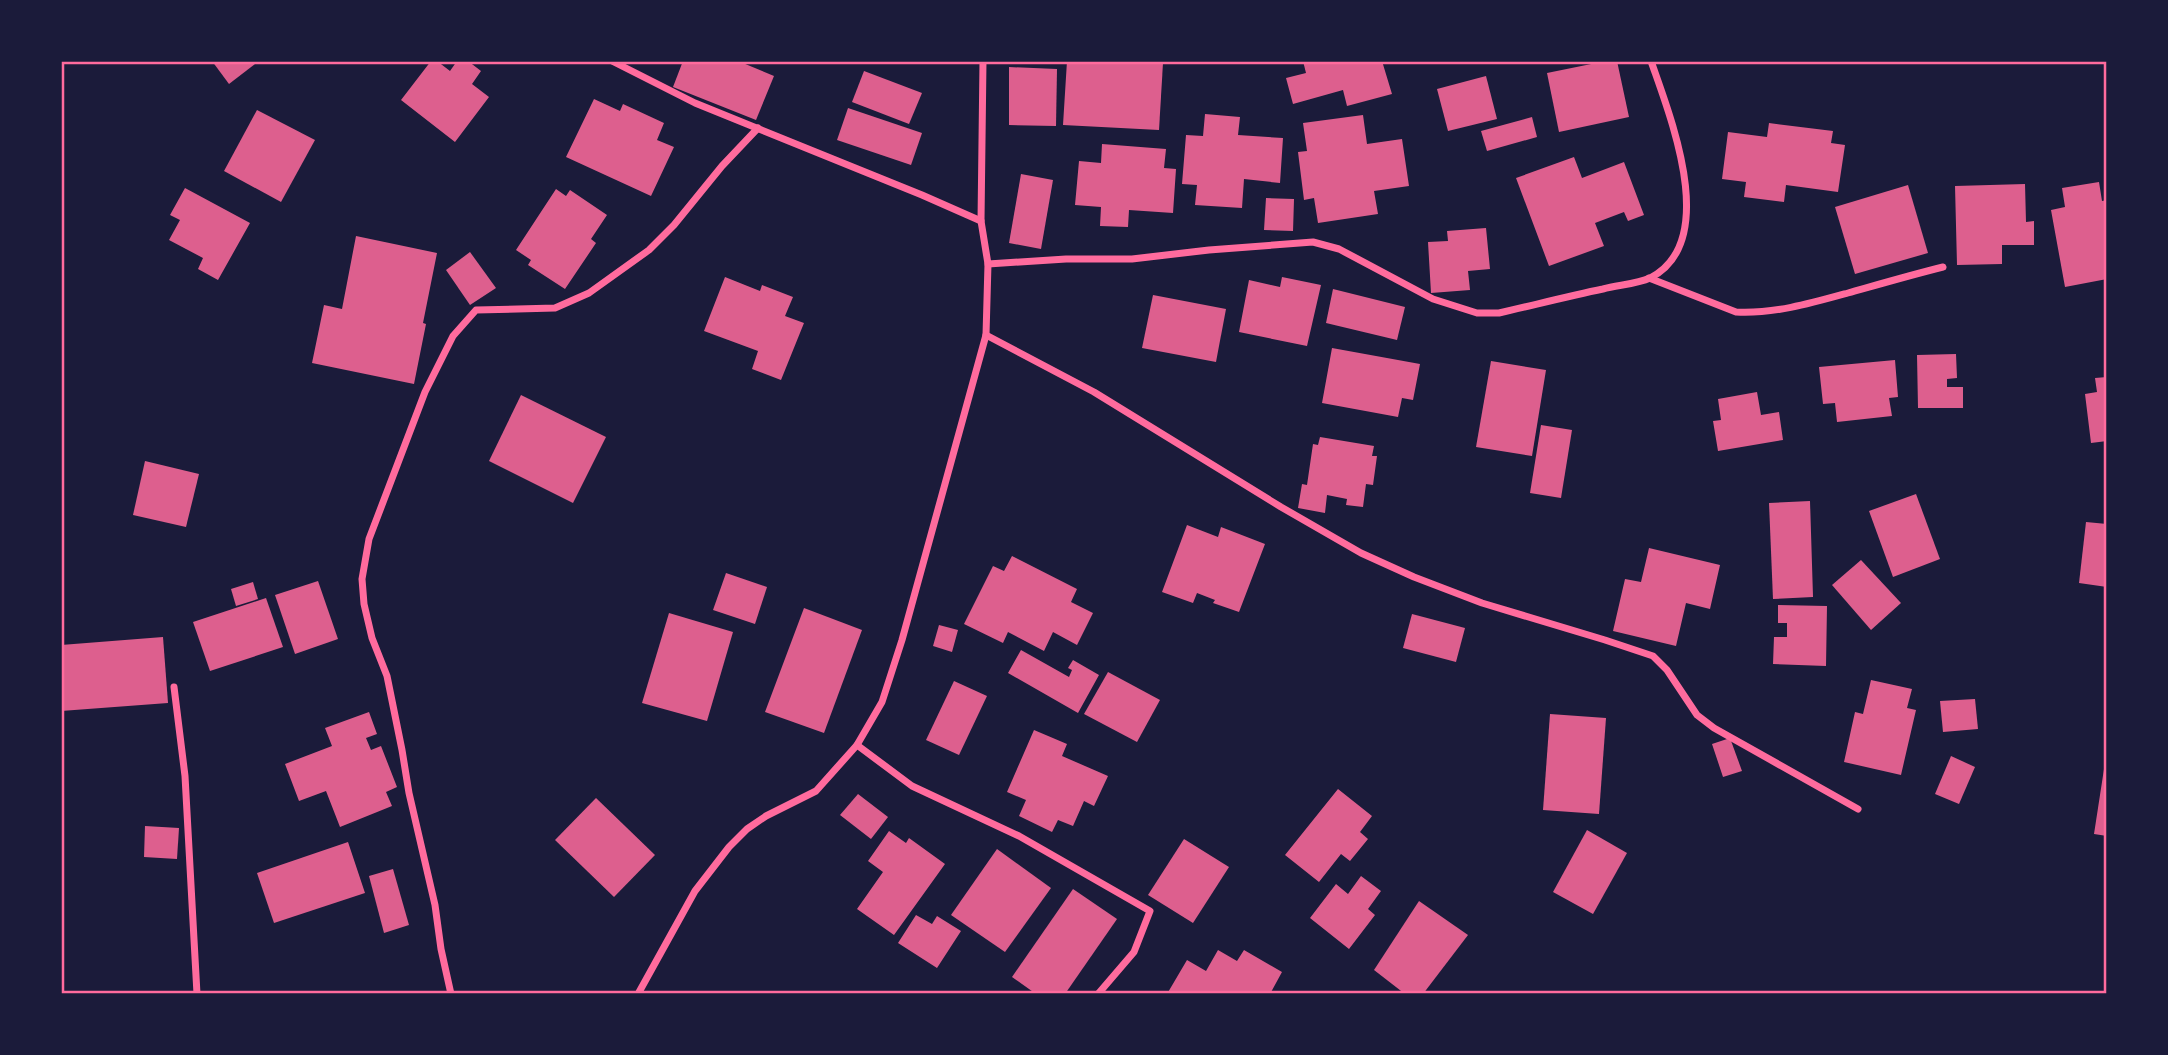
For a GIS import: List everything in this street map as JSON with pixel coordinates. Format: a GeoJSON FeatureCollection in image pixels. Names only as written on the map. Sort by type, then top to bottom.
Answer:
{"type":"FeatureCollection","features":[{"type":"Feature","properties":{"kind":"street"},"geometry":{"type":"LineString","coordinates":[[612,61],[695,103],[981,221]]}},
{"type":"Feature","properties":{"kind":"street"},"geometry":{"type":"LineString","coordinates":[[638,994],[695,891],[729,847],[747,829],[766,816],[816,791],[857,745],[882,702],[902,640],[986,335],[988,264],[981,221],[983,61]]}},
{"type":"Feature","properties":{"kind":"street"},"geometry":{"type":"LineString","coordinates":[[988,264],[1132,259],[1313,242],[1339,249],[1433,299],[1477,313],[1499,313],[1649,278],[1670,263],[1680,246],[1687,211],[1683,159],[1651,61]]}},
{"type":"Feature","properties":{"kind":"street"},"geometry":{"type":"LineString","coordinates":[[452,994],[387,676],[372,638],[364,604],[362,579],[369,539],[425,392],[453,336],[476,310],[555,308],[589,293],[649,250],[758,128]]}},
{"type":"Feature","properties":{"kind":"street"},"geometry":{"type":"LineString","coordinates":[[1649,278],[1736,312],[1750,313],[1780,310],[1943,267]]}},
{"type":"Feature","properties":{"kind":"street"},"geometry":{"type":"LineString","coordinates":[[986,335],[1094,393],[1281,507],[1372,558],[1414,578],[1482,603],[1653,656],[1667,670],[1697,715],[1714,728],[1858,809]]}},
{"type":"Feature","properties":{"kind":"street"},"geometry":{"type":"LineString","coordinates":[[174,687],[185,776],[197,994]]}},
{"type":"Feature","properties":{"kind":"street"},"geometry":{"type":"LineString","coordinates":[[857,745],[912,786],[1019,836],[1150,911],[1134,952],[1098,994]]}},
{"type":"Feature","properties":{"kind":"building"},"geometry":{"type":"Polygon","coordinates":[[[212,61],[259,61],[229,84],[212,61]]]}},
{"type":"Feature","properties":{"kind":"building"},"geometry":{"type":"Polygon","coordinates":[[[431,61],[437,61],[450,71],[457,61],[468,61],[481,71],[472,84],[489,97],[455,142],[401,100],[431,61]]]}},
{"type":"Feature","properties":{"kind":"building"},"geometry":{"type":"Polygon","coordinates":[[[683,61],[738,61],[774,76],[756,120],[673,87],[683,61]]]}},
{"type":"Feature","properties":{"kind":"building"},"geometry":{"type":"Polygon","coordinates":[[[1067,61],[1163,63],[1159,130],[1063,125],[1067,61]]]}},
{"type":"Feature","properties":{"kind":"building"},"geometry":{"type":"Polygon","coordinates":[[[1303,61],[1382,61],[1392,94],[1347,106],[1343,90],[1293,104],[1286,78],[1306,73],[1303,61]]]}},
{"type":"Feature","properties":{"kind":"building"},"geometry":{"type":"Polygon","coordinates":[[[1617,61],[1629,117],[1559,132],[1547,73],[1617,61]]]}},
{"type":"Feature","properties":{"kind":"building"},"geometry":{"type":"Polygon","coordinates":[[[1009,67],[1057,69],[1056,126],[1009,125],[1009,67]]]}},
{"type":"Feature","properties":{"kind":"building"},"geometry":{"type":"Polygon","coordinates":[[[864,71],[922,93],[909,124],[852,102],[864,71]]]}},
{"type":"Feature","properties":{"kind":"building"},"geometry":{"type":"Polygon","coordinates":[[[1486,76],[1497,119],[1448,131],[1437,89],[1486,76]]]}},
{"type":"Feature","properties":{"kind":"building"},"geometry":{"type":"Polygon","coordinates":[[[594,99],[620,111],[623,104],[664,123],[657,140],[674,147],[651,196],[566,157],[594,99]]]}},
{"type":"Feature","properties":{"kind":"building"},"geometry":{"type":"Polygon","coordinates":[[[848,108],[922,133],[911,165],[837,140],[848,108]]]}},
{"type":"Feature","properties":{"kind":"building"},"geometry":{"type":"Polygon","coordinates":[[[257,110],[315,140],[281,202],[224,171],[257,110]]]}},
{"type":"Feature","properties":{"kind":"building"},"geometry":{"type":"Polygon","coordinates":[[[1205,114],[1240,117],[1238,135],[1283,138],[1280,183],[1244,179],[1242,208],[1195,205],[1197,185],[1182,184],[1186,135],[1203,136],[1205,114]]]}},
{"type":"Feature","properties":{"kind":"building"},"geometry":{"type":"Polygon","coordinates":[[[1363,115],[1367,144],[1402,139],[1409,186],[1374,191],[1378,214],[1318,223],[1314,198],[1304,200],[1298,152],[1307,151],[1303,123],[1363,115]]]}},
{"type":"Feature","properties":{"kind":"building"},"geometry":{"type":"Polygon","coordinates":[[[1532,117],[1537,137],[1487,151],[1481,131],[1532,117]]]}},
{"type":"Feature","properties":{"kind":"building"},"geometry":{"type":"Polygon","coordinates":[[[1769,123],[1833,131],[1831,143],[1845,145],[1838,192],[1786,185],[1784,202],[1744,197],[1746,182],[1722,179],[1728,132],[1767,137],[1769,123]]]}},
{"type":"Feature","properties":{"kind":"building"},"geometry":{"type":"Polygon","coordinates":[[[1102,144],[1166,149],[1164,168],[1176,169],[1173,213],[1129,210],[1128,227],[1100,226],[1101,207],[1075,205],[1079,161],[1101,163],[1102,144]]]}},
{"type":"Feature","properties":{"kind":"building"},"geometry":{"type":"Polygon","coordinates":[[[1574,157],[1582,178],[1624,162],[1644,215],[1628,221],[1624,212],[1595,223],[1604,246],[1549,266],[1516,178],[1574,157]]]}},
{"type":"Feature","properties":{"kind":"building"},"geometry":{"type":"Polygon","coordinates":[[[1021,174],[1053,180],[1041,249],[1009,243],[1021,174]]]}},
{"type":"Feature","properties":{"kind":"building"},"geometry":{"type":"Polygon","coordinates":[[[2099,182],[2102,201],[2107,200],[2107,279],[2065,287],[2051,210],[2065,207],[2062,188],[2099,182]]]}},
{"type":"Feature","properties":{"kind":"building"},"geometry":{"type":"Polygon","coordinates":[[[2025,184],[2026,222],[2034,221],[2034,245],[2002,245],[2002,264],[1957,265],[1955,186],[2025,184]]]}},
{"type":"Feature","properties":{"kind":"building"},"geometry":{"type":"Polygon","coordinates":[[[1908,185],[1928,253],[1855,274],[1835,207],[1908,185]]]}},
{"type":"Feature","properties":{"kind":"building"},"geometry":{"type":"Polygon","coordinates":[[[185,188],[250,223],[218,280],[198,269],[203,258],[169,240],[180,220],[170,215],[185,188]]]}},
{"type":"Feature","properties":{"kind":"building"},"geometry":{"type":"Polygon","coordinates":[[[556,189],[566,196],[570,190],[607,215],[591,239],[596,243],[565,289],[528,265],[531,260],[516,250],[556,189]]]}},
{"type":"Feature","properties":{"kind":"building"},"geometry":{"type":"Polygon","coordinates":[[[1266,198],[1294,199],[1293,231],[1264,230],[1266,198]]]}},
{"type":"Feature","properties":{"kind":"building"},"geometry":{"type":"Polygon","coordinates":[[[1486,228],[1490,269],[1468,271],[1470,290],[1431,293],[1428,242],[1448,241],[1447,231],[1486,228]]]}},
{"type":"Feature","properties":{"kind":"building"},"geometry":{"type":"Polygon","coordinates":[[[356,236],[437,253],[414,384],[312,363],[324,305],[342,309],[356,236]]]}},
{"type":"Feature","properties":{"kind":"building"},"geometry":{"type":"Polygon","coordinates":[[[470,252],[496,288],[470,305],[446,270],[470,252]]]}},
{"type":"Feature","properties":{"kind":"building"},"geometry":{"type":"Polygon","coordinates":[[[725,277],[760,291],[762,285],[793,297],[785,316],[804,323],[781,380],[752,369],[758,351],[704,331],[725,277]]]}},
{"type":"Feature","properties":{"kind":"building"},"geometry":{"type":"Polygon","coordinates":[[[1282,277],[1321,285],[1307,346],[1239,332],[1249,280],[1280,287],[1282,277]]]}},
{"type":"Feature","properties":{"kind":"building"},"geometry":{"type":"Polygon","coordinates":[[[1333,289],[1405,307],[1397,340],[1326,323],[1333,289]]]}},
{"type":"Feature","properties":{"kind":"building"},"geometry":{"type":"Polygon","coordinates":[[[1153,295],[1226,309],[1216,362],[1142,348],[1153,295]]]}},
{"type":"Feature","properties":{"kind":"building"},"geometry":{"type":"Polygon","coordinates":[[[1332,348],[1420,364],[1413,400],[1402,398],[1398,417],[1322,403],[1332,348]]]}},
{"type":"Feature","properties":{"kind":"building"},"geometry":{"type":"Polygon","coordinates":[[[1956,354],[1957,378],[1947,379],[1947,387],[1963,387],[1963,408],[1918,408],[1917,355],[1956,354]]]}},
{"type":"Feature","properties":{"kind":"building"},"geometry":{"type":"Polygon","coordinates":[[[1895,360],[1898,397],[1889,398],[1892,416],[1837,422],[1835,403],[1823,404],[1819,367],[1895,360]]]}},
{"type":"Feature","properties":{"kind":"building"},"geometry":{"type":"Polygon","coordinates":[[[1491,361],[1546,370],[1532,456],[1476,447],[1491,361]]]}},
{"type":"Feature","properties":{"kind":"building"},"geometry":{"type":"Polygon","coordinates":[[[2107,377],[2107,441],[2091,443],[2085,394],[2097,392],[2095,378],[2107,377]]]}},
{"type":"Feature","properties":{"kind":"building"},"geometry":{"type":"Polygon","coordinates":[[[1757,392],[1761,415],[1779,412],[1783,440],[1718,451],[1713,421],[1721,420],[1718,399],[1757,392]]]}},
{"type":"Feature","properties":{"kind":"building"},"geometry":{"type":"Polygon","coordinates":[[[521,395],[606,437],[573,503],[489,461],[521,395]]]}},
{"type":"Feature","properties":{"kind":"building"},"geometry":{"type":"Polygon","coordinates":[[[1541,425],[1572,430],[1561,498],[1530,493],[1541,425]]]}},
{"type":"Feature","properties":{"kind":"building"},"geometry":{"type":"Polygon","coordinates":[[[1320,437],[1374,446],[1372,456],[1377,456],[1373,485],[1366,484],[1363,507],[1346,505],[1347,499],[1327,495],[1325,513],[1298,508],[1302,484],[1307,485],[1313,444],[1318,445],[1320,437]]]}},
{"type":"Feature","properties":{"kind":"building"},"geometry":{"type":"Polygon","coordinates":[[[145,461],[199,474],[186,527],[133,515],[145,461]]]}},
{"type":"Feature","properties":{"kind":"building"},"geometry":{"type":"Polygon","coordinates":[[[1916,494],[1940,559],[1893,577],[1869,511],[1916,494]]]}},
{"type":"Feature","properties":{"kind":"building"},"geometry":{"type":"Polygon","coordinates":[[[1810,501],[1813,597],[1773,599],[1769,503],[1810,501]]]}},
{"type":"Feature","properties":{"kind":"building"},"geometry":{"type":"Polygon","coordinates":[[[2086,522],[2107,524],[2107,587],[2079,583],[2086,522]]]}},
{"type":"Feature","properties":{"kind":"building"},"geometry":{"type":"Polygon","coordinates":[[[1187,525],[1218,537],[1221,527],[1265,544],[1239,612],[1213,603],[1215,600],[1197,593],[1193,603],[1162,592],[1187,525]]]}},
{"type":"Feature","properties":{"kind":"building"},"geometry":{"type":"Polygon","coordinates":[[[1649,548],[1720,565],[1710,609],[1686,603],[1676,646],[1613,631],[1625,579],[1641,582],[1649,548]]]}},
{"type":"Feature","properties":{"kind":"building"},"geometry":{"type":"Polygon","coordinates":[[[1012,556],[1077,589],[1071,602],[1093,613],[1077,645],[1053,632],[1044,651],[1008,632],[1003,643],[964,624],[993,566],[1004,571],[1012,556]]]}},
{"type":"Feature","properties":{"kind":"building"},"geometry":{"type":"Polygon","coordinates":[[[1861,560],[1901,603],[1871,630],[1832,585],[1861,560]]]}},
{"type":"Feature","properties":{"kind":"building"},"geometry":{"type":"Polygon","coordinates":[[[726,573],[767,587],[755,624],[713,610],[726,573]]]}},
{"type":"Feature","properties":{"kind":"building"},"geometry":{"type":"Polygon","coordinates":[[[318,581],[338,639],[295,654],[275,595],[318,581]]]}},
{"type":"Feature","properties":{"kind":"building"},"geometry":{"type":"Polygon","coordinates":[[[253,582],[258,599],[236,606],[231,589],[253,582]]]}},
{"type":"Feature","properties":{"kind":"building"},"geometry":{"type":"Polygon","coordinates":[[[266,598],[283,647],[210,671],[193,622],[266,598]]]}},
{"type":"Feature","properties":{"kind":"building"},"geometry":{"type":"Polygon","coordinates":[[[1778,605],[1827,606],[1826,666],[1773,664],[1774,637],[1787,637],[1787,623],[1778,623],[1778,605]]]}},
{"type":"Feature","properties":{"kind":"building"},"geometry":{"type":"Polygon","coordinates":[[[804,608],[862,630],[824,733],[765,712],[804,608]]]}},
{"type":"Feature","properties":{"kind":"building"},"geometry":{"type":"Polygon","coordinates":[[[669,613],[733,632],[707,721],[642,703],[669,613]]]}},
{"type":"Feature","properties":{"kind":"building"},"geometry":{"type":"Polygon","coordinates":[[[1412,614],[1465,628],[1456,662],[1403,648],[1412,614]]]}},
{"type":"Feature","properties":{"kind":"building"},"geometry":{"type":"Polygon","coordinates":[[[939,625],[958,630],[952,652],[933,646],[939,625]]]}},
{"type":"Feature","properties":{"kind":"building"},"geometry":{"type":"Polygon","coordinates":[[[163,637],[168,703],[61,711],[61,645],[163,637]]]}},
{"type":"Feature","properties":{"kind":"building"},"geometry":{"type":"Polygon","coordinates":[[[1021,650],[1069,677],[1072,670],[1068,668],[1073,660],[1099,675],[1078,713],[1008,673],[1021,650]]]}},
{"type":"Feature","properties":{"kind":"building"},"geometry":{"type":"Polygon","coordinates":[[[1108,672],[1160,700],[1137,742],[1084,714],[1108,672]]]}},
{"type":"Feature","properties":{"kind":"building"},"geometry":{"type":"Polygon","coordinates":[[[1871,680],[1912,689],[1907,708],[1916,710],[1901,775],[1844,762],[1855,712],[1863,714],[1871,680]]]}},
{"type":"Feature","properties":{"kind":"building"},"geometry":{"type":"Polygon","coordinates":[[[954,681],[987,696],[959,755],[926,740],[954,681]]]}},
{"type":"Feature","properties":{"kind":"building"},"geometry":{"type":"Polygon","coordinates":[[[1975,699],[1978,729],[1943,732],[1940,701],[1975,699]]]}},
{"type":"Feature","properties":{"kind":"building"},"geometry":{"type":"Polygon","coordinates":[[[369,712],[377,734],[366,738],[371,750],[381,746],[397,787],[386,792],[392,806],[340,827],[326,791],[299,801],[285,764],[332,746],[325,728],[369,712]]]}},
{"type":"Feature","properties":{"kind":"building"},"geometry":{"type":"Polygon","coordinates":[[[1550,714],[1606,718],[1599,814],[1543,810],[1550,714]]]}},
{"type":"Feature","properties":{"kind":"building"},"geometry":{"type":"Polygon","coordinates":[[[1034,730],[1067,744],[1062,756],[1108,776],[1094,806],[1084,801],[1073,826],[1058,820],[1052,832],[1019,816],[1026,800],[1007,792],[1034,730]]]}},
{"type":"Feature","properties":{"kind":"building"},"geometry":{"type":"Polygon","coordinates":[[[1730,738],[1742,771],[1723,777],[1712,744],[1730,738]]]}},
{"type":"Feature","properties":{"kind":"building"},"geometry":{"type":"Polygon","coordinates":[[[1951,756],[1975,767],[1959,804],[1935,794],[1951,756]]]}},
{"type":"Feature","properties":{"kind":"building"},"geometry":{"type":"Polygon","coordinates":[[[2104,769],[2107,770],[2107,836],[2094,834],[2104,769]]]}},
{"type":"Feature","properties":{"kind":"building"},"geometry":{"type":"Polygon","coordinates":[[[1338,789],[1372,816],[1360,832],[1368,839],[1350,861],[1341,854],[1319,882],[1285,855],[1338,789]]]}},
{"type":"Feature","properties":{"kind":"building"},"geometry":{"type":"Polygon","coordinates":[[[858,794],[888,817],[871,839],[840,815],[858,794]]]}},
{"type":"Feature","properties":{"kind":"building"},"geometry":{"type":"Polygon","coordinates":[[[596,798],[655,855],[614,897],[555,840],[596,798]]]}},
{"type":"Feature","properties":{"kind":"building"},"geometry":{"type":"Polygon","coordinates":[[[145,826],[179,828],[177,859],[144,857],[145,826]]]}},
{"type":"Feature","properties":{"kind":"building"},"geometry":{"type":"Polygon","coordinates":[[[1587,830],[1627,853],[1593,914],[1553,892],[1587,830]]]}},
{"type":"Feature","properties":{"kind":"building"},"geometry":{"type":"Polygon","coordinates":[[[889,831],[906,843],[909,838],[945,864],[894,935],[857,909],[883,872],[868,861],[889,831]]]}},
{"type":"Feature","properties":{"kind":"building"},"geometry":{"type":"Polygon","coordinates":[[[1184,839],[1229,867],[1193,923],[1148,895],[1184,839]]]}},
{"type":"Feature","properties":{"kind":"building"},"geometry":{"type":"Polygon","coordinates":[[[348,842],[365,893],[274,923],[257,873],[348,842]]]}},
{"type":"Feature","properties":{"kind":"building"},"geometry":{"type":"Polygon","coordinates":[[[997,849],[1051,888],[1005,952],[951,915],[997,849]]]}},
{"type":"Feature","properties":{"kind":"building"},"geometry":{"type":"Polygon","coordinates":[[[393,869],[409,925],[384,933],[369,876],[393,869]]]}},
{"type":"Feature","properties":{"kind":"building"},"geometry":{"type":"Polygon","coordinates":[[[1361,876],[1381,891],[1368,909],[1375,915],[1349,949],[1310,918],[1336,884],[1348,894],[1361,876]]]}},
{"type":"Feature","properties":{"kind":"building"},"geometry":{"type":"Polygon","coordinates":[[[1073,889],[1117,919],[1065,994],[1036,994],[1012,977],[1073,889]]]}},
{"type":"Feature","properties":{"kind":"building"},"geometry":{"type":"Polygon","coordinates":[[[1419,901],[1468,935],[1423,994],[1405,994],[1374,970],[1419,901]]]}},
{"type":"Feature","properties":{"kind":"building"},"geometry":{"type":"Polygon","coordinates":[[[916,915],[932,924],[937,916],[961,931],[937,968],[898,943],[916,915]]]}},
{"type":"Feature","properties":{"kind":"building"},"geometry":{"type":"Polygon","coordinates":[[[1218,950],[1237,961],[1244,950],[1282,972],[1270,994],[1167,994],[1187,960],[1206,971],[1218,950]]]}}]}
